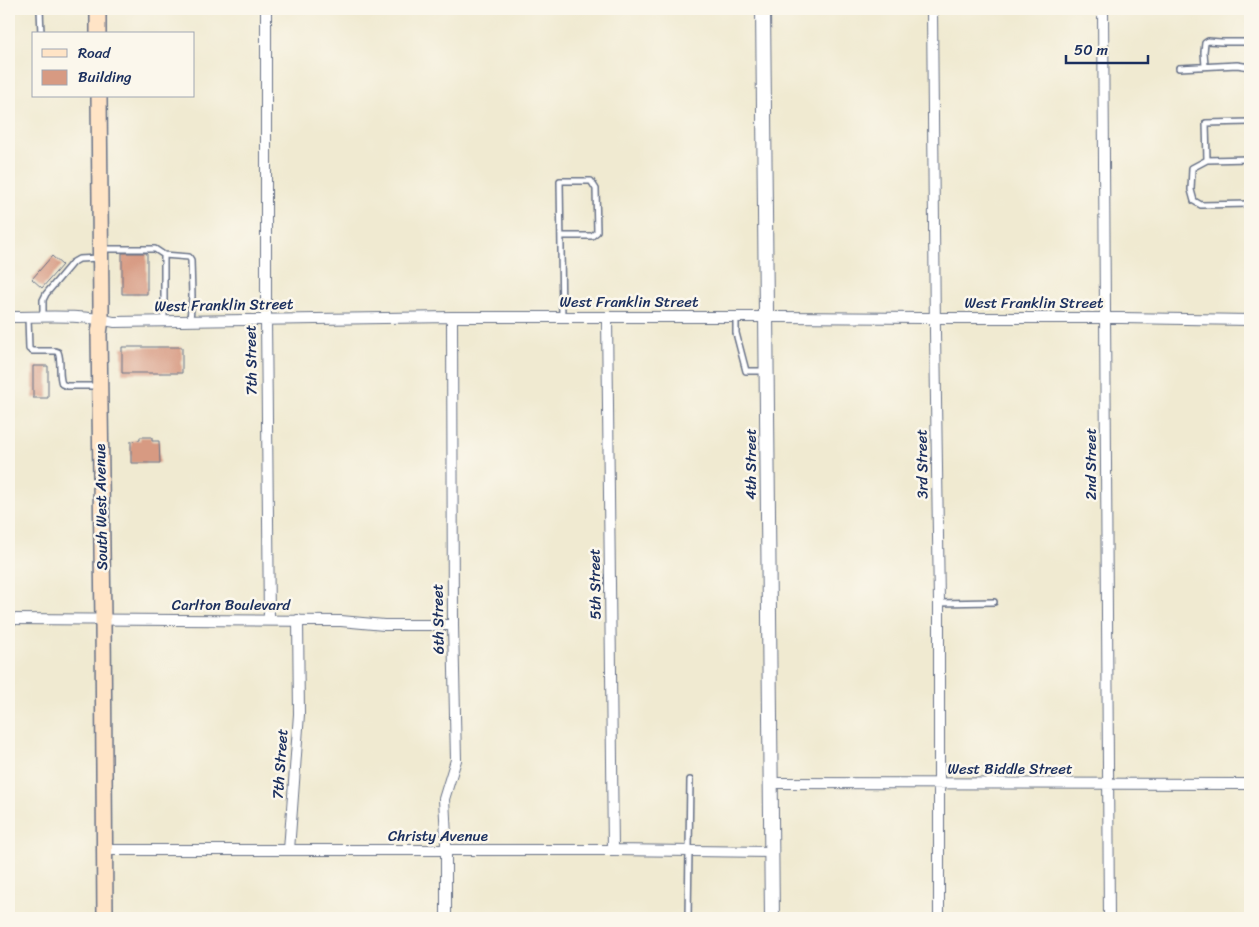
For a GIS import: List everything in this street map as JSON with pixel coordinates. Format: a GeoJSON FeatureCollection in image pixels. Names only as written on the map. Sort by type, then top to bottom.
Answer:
{"type":"FeatureCollection","features":[{"type":"Feature","properties":{"kind":"main road"},"geometry":{"type":"LineString","coordinates":[[98,9],[98,32]]}},
{"type":"Feature","properties":{"kind":"main road","name":"South West Avenue"},"geometry":{"type":"LineString","coordinates":[[99,98],[101,319],[99,334],[99,386],[105,918]]}},
{"type":"Feature","properties":{"kind":"street","name":"7th Street"},"geometry":{"type":"LineString","coordinates":[[266,9],[266,319],[269,620]]}},
{"type":"Feature","properties":{"kind":"street","name":"4th Street"},"geometry":{"type":"LineString","coordinates":[[763,9],[772,918]]}},
{"type":"Feature","properties":{"kind":"street","name":"3rd Street"},"geometry":{"type":"LineString","coordinates":[[932,9],[939,603],[939,918]]}},
{"type":"Feature","properties":{"kind":"street","name":"2nd Street"},"geometry":{"type":"LineString","coordinates":[[1103,9],[1108,918]]}},
{"type":"Feature","properties":{"kind":"street","name":"West Franklin Street"},"geometry":{"type":"LineString","coordinates":[[9,317],[86,317],[114,322],[562,317],[1250,320]]}},
{"type":"Feature","properties":{"kind":"street","name":"6th Street"},"geometry":{"type":"LineString","coordinates":[[446,918],[444,799],[456,760],[453,625],[452,318]]}},
{"type":"Feature","properties":{"kind":"street","name":"5th Street"},"geometry":{"type":"LineString","coordinates":[[608,318],[614,850]]}},
{"type":"Feature","properties":{"kind":"street","name":"Carlton Boulevard"},"geometry":{"type":"LineString","coordinates":[[9,620],[341,620],[384,625],[453,625]]}},
{"type":"Feature","properties":{"kind":"street","name":"7th Street"},"geometry":{"type":"LineString","coordinates":[[289,850],[299,714],[298,620]]}},
{"type":"Feature","properties":{"kind":"street","name":"West Biddle Street"},"geometry":{"type":"LineString","coordinates":[[770,783],[1250,784]]}},
{"type":"Feature","properties":{"kind":"street","name":"Christy Avenue"},"geometry":{"type":"LineString","coordinates":[[105,850],[614,850],[771,852]]}},
{"type":"Feature","properties":{"kind":"lane"},"geometry":{"type":"LineString","coordinates":[[40,9],[40,32]]}},
{"type":"Feature","properties":{"kind":"lane"},"geometry":{"type":"LineString","coordinates":[[1206,66],[1204,52],[1208,41],[1250,42]]}},
{"type":"Feature","properties":{"kind":"lane"},"geometry":{"type":"LineString","coordinates":[[1179,68],[1237,65],[1250,67]]}},
{"type":"Feature","properties":{"kind":"lane"},"geometry":{"type":"LineString","coordinates":[[1207,160],[1206,123],[1250,122]]}},
{"type":"Feature","properties":{"kind":"lane"},"geometry":{"type":"LineString","coordinates":[[1250,159],[1207,160],[1192,168],[1191,190],[1194,202],[1200,205],[1250,204]]}},
{"type":"Feature","properties":{"kind":"lane"},"geometry":{"type":"LineString","coordinates":[[561,236],[592,236],[597,232],[596,189],[590,180],[560,181],[562,317]]}},
{"type":"Feature","properties":{"kind":"lane"},"geometry":{"type":"LineString","coordinates":[[43,317],[43,300],[46,294],[72,263],[79,259],[101,254],[155,249],[164,255],[189,257],[191,260],[192,296],[190,320]]}},
{"type":"Feature","properties":{"kind":"lane"},"geometry":{"type":"LineString","coordinates":[[164,255],[164,322]]}},
{"type":"Feature","properties":{"kind":"lane"},"geometry":{"type":"LineString","coordinates":[[28,317],[29,349],[32,351],[58,352],[62,384],[67,386],[99,386]]}},
{"type":"Feature","properties":{"kind":"lane"},"geometry":{"type":"LineString","coordinates":[[736,317],[736,333],[746,372],[767,371]]}},
{"type":"Feature","properties":{"kind":"lane"},"geometry":{"type":"LineString","coordinates":[[939,603],[994,602]]}},
{"type":"Feature","properties":{"kind":"lane"},"geometry":{"type":"LineString","coordinates":[[688,918],[690,780]]}},
{"type":"Feature","properties":{"kind":"building"},"geometry":{"type":"Polygon","coordinates":[[[122,253],[147,253],[147,294],[122,294],[122,253]]]}},
{"type":"Feature","properties":{"kind":"building"},"geometry":{"type":"Polygon","coordinates":[[[52,256],[62,265],[42,288],[32,279],[52,256]]]}},
{"type":"Feature","properties":{"kind":"building"},"geometry":{"type":"Polygon","coordinates":[[[122,347],[182,347],[182,373],[122,373],[122,347]]]}},
{"type":"Feature","properties":{"kind":"building"},"geometry":{"type":"Polygon","coordinates":[[[33,366],[48,366],[48,398],[33,398],[33,366]]]}},
{"type":"Feature","properties":{"kind":"building"},"geometry":{"type":"Polygon","coordinates":[[[140,437],[152,437],[152,441],[159,441],[160,463],[131,463],[131,441],[140,440],[140,437]]]}}]}
